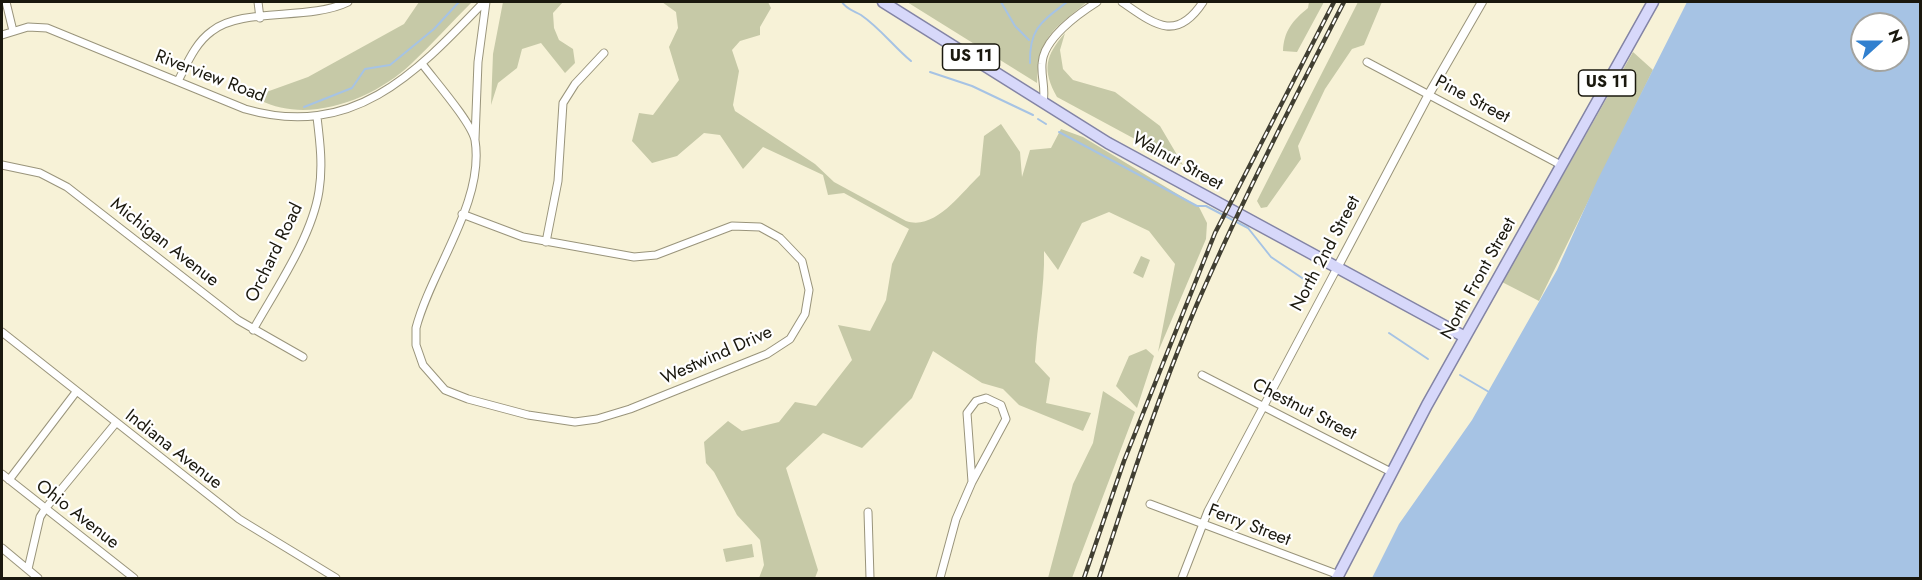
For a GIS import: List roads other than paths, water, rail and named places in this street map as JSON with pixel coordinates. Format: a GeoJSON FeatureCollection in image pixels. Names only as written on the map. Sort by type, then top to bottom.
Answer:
{"type":"FeatureCollection","features":[{"type":"Feature","properties":{"kind":"main road","name":"Walnut Street"},"geometry":{"type":"LineString","coordinates":[[883,2],[1152,168],[1465,337]]}},
{"type":"Feature","properties":{"kind":"main road","name":"North Front Street"},"geometry":{"type":"LineString","coordinates":[[1338,577],[1465,337],[1653,2]]}},
{"type":"Feature","properties":{"kind":"street"},"geometry":{"type":"LineString","coordinates":[[6,2],[13,31]]}},
{"type":"Feature","properties":{"kind":"street"},"geometry":{"type":"LineString","coordinates":[[258,2],[260,18]]}},
{"type":"Feature","properties":{"kind":"street"},"geometry":{"type":"LineString","coordinates":[[178,81],[196,48],[211,31],[229,22],[319,12],[348,2]]}},
{"type":"Feature","properties":{"kind":"street","name":"Riverview Road"},"geometry":{"type":"LineString","coordinates":[[2,35],[36,27],[63,33],[265,115],[317,117],[364,103],[390,89],[423,65],[485,2]]}},
{"type":"Feature","properties":{"kind":"street","name":"Westwind Drive"},"geometry":{"type":"LineString","coordinates":[[462,214],[523,237],[609,254],[645,257],[732,226],[760,227],[780,237],[802,261],[809,290],[806,314],[796,332],[780,347],[612,416],[585,421],[555,421],[468,399],[445,390],[428,374],[419,356],[416,336],[419,315],[462,214],[472,182],[478,62],[485,2]]}},
{"type":"Feature","properties":{"kind":"street"},"geometry":{"type":"LineString","coordinates":[[1043,102],[1045,91],[1042,66],[1047,47],[1059,33],[1097,2]]}},
{"type":"Feature","properties":{"kind":"street"},"geometry":{"type":"LineString","coordinates":[[1122,2],[1154,23],[1169,27],[1185,22],[1203,2]]}},
{"type":"Feature","properties":{"kind":"street","name":"North 2nd Street"},"geometry":{"type":"LineString","coordinates":[[1182,579],[1202,524],[1429,94],[1482,2]]}},
{"type":"Feature","properties":{"kind":"street"},"geometry":{"type":"LineString","coordinates":[[546,242],[558,181],[563,103],[575,84],[604,53]]}},
{"type":"Feature","properties":{"kind":"street","name":"Pine Street"},"geometry":{"type":"LineString","coordinates":[[1368,62],[1561,165]]}},
{"type":"Feature","properties":{"kind":"street"},"geometry":{"type":"LineString","coordinates":[[423,65],[452,103],[475,139]]}},
{"type":"Feature","properties":{"kind":"street","name":"Orchard Road"},"geometry":{"type":"LineString","coordinates":[[253,330],[313,217],[319,192],[321,162],[317,117]]}},
{"type":"Feature","properties":{"kind":"street","name":"Michigan Avenue"},"geometry":{"type":"LineString","coordinates":[[2,165],[40,173],[67,187],[253,330],[303,357]]}},
{"type":"Feature","properties":{"kind":"street","name":"Indiana Avenue"},"geometry":{"type":"LineString","coordinates":[[2,332],[115,424],[239,519],[336,579]]}},
{"type":"Feature","properties":{"kind":"street","name":"Chestnut Street"},"geometry":{"type":"LineString","coordinates":[[1202,375],[1392,472]]}},
{"type":"Feature","properties":{"kind":"street"},"geometry":{"type":"LineString","coordinates":[[9,480],[76,392]]}},
{"type":"Feature","properties":{"kind":"street"},"geometry":{"type":"LineString","coordinates":[[940,579],[956,519],[972,482],[1006,419],[1001,405],[992,399],[976,401],[967,413],[972,482]]}},
{"type":"Feature","properties":{"kind":"street"},"geometry":{"type":"LineString","coordinates":[[28,569],[40,517],[115,424]]}},
{"type":"Feature","properties":{"kind":"street","name":"Ohio Avenue"},"geometry":{"type":"LineString","coordinates":[[2,474],[134,579]]}},
{"type":"Feature","properties":{"kind":"street","name":"Ferry Street"},"geometry":{"type":"LineString","coordinates":[[1150,504],[1338,577]]}},
{"type":"Feature","properties":{"kind":"street"},"geometry":{"type":"LineString","coordinates":[[868,513],[870,579]]}},
{"type":"Feature","properties":{"kind":"street"},"geometry":{"type":"LineString","coordinates":[[2,548],[38,579]]}},
{"type":"Feature","properties":{"kind":"water"},"geometry":{"type":"Polygon","coordinates":[[[1687,2],[1920,2],[1920,578],[1372,578],[1399,524],[1472,420],[1557,270],[1597,181],[1687,2]]]}},
{"type":"Feature","properties":{"kind":"waterway"},"geometry":{"type":"LineString","coordinates":[[304,107],[352,88],[365,69],[390,65],[434,29],[459,2]]}},
{"type":"Feature","properties":{"kind":"waterway"},"geometry":{"type":"LineString","coordinates":[[842,2],[874,26],[911,61]]}},
{"type":"Feature","properties":{"kind":"waterway"},"geometry":{"type":"LineString","coordinates":[[1001,2],[1015,26],[1029,40]]}},
{"type":"Feature","properties":{"kind":"waterway"},"geometry":{"type":"LineString","coordinates":[[1030,63],[1030,51],[1038,27],[1067,2]]}},
{"type":"Feature","properties":{"kind":"waterway"},"geometry":{"type":"LineString","coordinates":[[930,72],[972,86],[1033,115]]}},
{"type":"Feature","properties":{"kind":"waterway"},"geometry":{"type":"LineString","coordinates":[[1038,119],[1046,124]]}},
{"type":"Feature","properties":{"kind":"waterway"},"geometry":{"type":"LineString","coordinates":[[1059,132],[1197,206],[1206,206],[1248,228],[1271,257],[1311,284]]}},
{"type":"Feature","properties":{"kind":"waterway"},"geometry":{"type":"LineString","coordinates":[[1389,333],[1428,359]]}},
{"type":"Feature","properties":{"kind":"waterway"},"geometry":{"type":"LineString","coordinates":[[1460,375],[1489,392]]}},
{"type":"Feature","properties":{"kind":"railway"},"geometry":{"type":"LineString","coordinates":[[1084,578],[1124,461],[1215,233],[1334,2]]}},
{"type":"Feature","properties":{"kind":"railway"},"geometry":{"type":"LineString","coordinates":[[1099,578],[1157,406],[1197,304],[1250,189],[1344,2]]}}]}
